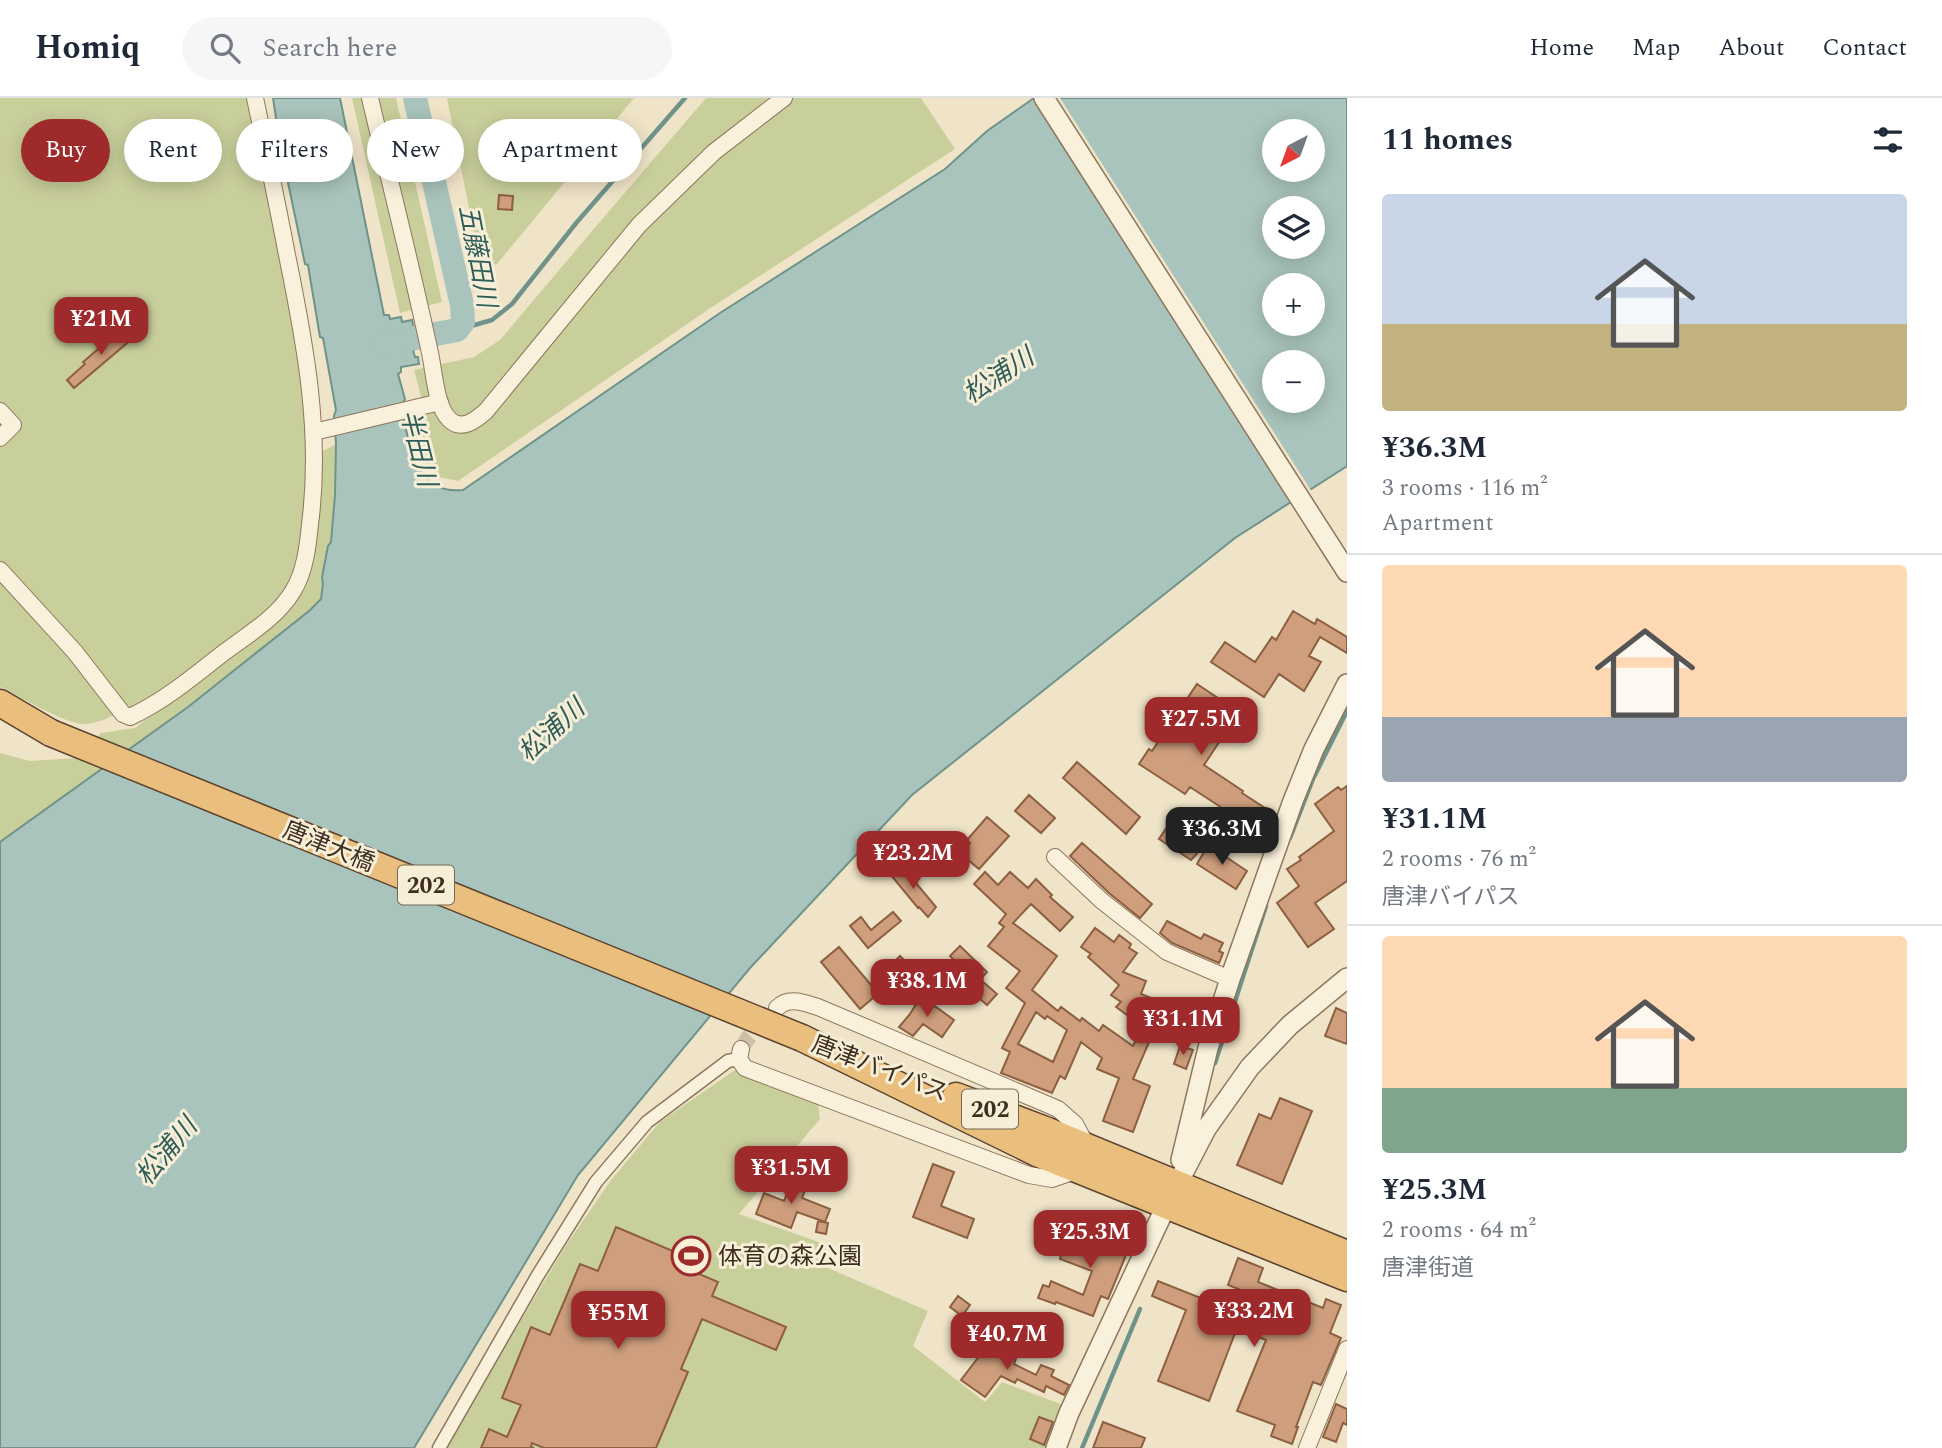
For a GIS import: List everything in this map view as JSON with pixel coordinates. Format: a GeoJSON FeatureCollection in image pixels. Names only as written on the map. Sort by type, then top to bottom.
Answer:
{"type":"FeatureCollection","features":[{"type":"Feature","properties":{"kind":"highway","name":"202"},"geometry":{"type":"LineString","coordinates":[[0,703],[51,733]]}},
{"type":"Feature","properties":{"kind":"highway","name":"202"},"geometry":{"type":"LineString","coordinates":[[0,712],[51,733]]}},
{"type":"Feature","properties":{"kind":"highway","name":"202"},"geometry":{"type":"LineString","coordinates":[[0,726],[51,733]]}},
{"type":"Feature","properties":{"kind":"highway","name":"唐津大橋"},"geometry":{"type":"LineString","coordinates":[[51,733],[802,1038]]}},
{"type":"Feature","properties":{"kind":"highway","name":"唐津バイパス"},"geometry":{"type":"LineString","coordinates":[[802,1038],[1040,1154],[1083,1159],[1171,1195],[1347,1278]]}},
{"type":"Feature","properties":{"kind":"highway","name":"唐津バイパス"},"geometry":{"type":"LineString","coordinates":[[1171,1195],[1347,1254]]}},
{"type":"Feature","properties":{"kind":"street"},"geometry":{"type":"LineString","coordinates":[[0,569],[75,652],[122,714],[130,717],[165,698],[265,621],[284,605],[295,588],[303,563],[312,511],[315,466],[312,401],[296,296],[255,98]]}},
{"type":"Feature","properties":{"kind":"street"},"geometry":{"type":"LineString","coordinates":[[370,98],[440,402],[448,419],[462,425],[477,419],[646,218],[714,152],[784,98]]}},
{"type":"Feature","properties":{"kind":"street"},"geometry":{"type":"LineString","coordinates":[[1044,98],[1347,572]]}},
{"type":"Feature","properties":{"kind":"street"},"geometry":{"type":"LineString","coordinates":[[314,432],[440,402]]}},
{"type":"Feature","properties":{"kind":"street"},"geometry":{"type":"LineString","coordinates":[[0,411],[13,425],[0,438]]}},
{"type":"Feature","properties":{"kind":"street"},"geometry":{"type":"LineString","coordinates":[[1171,1195],[1208,1048],[1230,979],[1298,788],[1314,749],[1347,684]]}},
{"type":"Feature","properties":{"kind":"street"},"geometry":{"type":"LineString","coordinates":[[1055,857],[1102,901],[1167,952],[1230,979]]}},
{"type":"Feature","properties":{"kind":"street"},"geometry":{"type":"LineString","coordinates":[[1056,1448],[1069,1413],[1171,1195],[1206,1129],[1250,1068],[1290,1025],[1342,987]]}},
{"type":"Feature","properties":{"kind":"street"},"geometry":{"type":"LineString","coordinates":[[439,1448],[538,1275],[596,1182],[647,1122],[740,1054],[745,1068],[1028,1175],[1052,1179],[1083,1159],[1075,1124],[1058,1109],[818,1007],[790,1001],[781,1003],[777,1008]]}},
{"type":"Feature","properties":{"kind":"street"},"geometry":{"type":"LineString","coordinates":[[1307,1448],[1340,1384],[1347,1349]]}},
{"type":"Feature","properties":{"kind":"green space"},"geometry":{"type":"Polygon","coordinates":[[[0,98],[248,98],[252,119],[236,119],[236,182],[265,182],[299,346],[310,470],[299,563],[281,602],[132,714],[120,710],[109,718],[85,724],[77,723],[0,687],[0,98]]]}},
{"type":"Feature","properties":{"kind":"green space"},"geometry":{"type":"Polygon","coordinates":[[[352,98],[396,98],[401,119],[367,119],[367,165],[352,98]]]}},
{"type":"Feature","properties":{"kind":"green space"},"geometry":{"type":"Polygon","coordinates":[[[447,98],[634,98],[617,119],[478,119],[478,182],[565,182],[497,264],[488,266],[479,258],[464,182],[464,119],[451,119],[447,98]]]}},
{"type":"Feature","properties":{"kind":"green space"},"geometry":{"type":"Polygon","coordinates":[[[706,98],[921,98],[955,149],[712,307],[458,481],[438,477],[420,458],[410,417],[425,411],[414,370],[474,357],[500,340],[634,182],[642,182],[642,173],[706,98]]]}},
{"type":"Feature","properties":{"kind":"green space"},"geometry":{"type":"Polygon","coordinates":[[[371,182],[415,182],[442,302],[400,313],[371,182]]]}},
{"type":"Feature","properties":{"kind":"green space"},"geometry":{"type":"Polygon","coordinates":[[[336,444],[331,542],[322,577],[321,599],[188,707],[0,842],[0,753],[30,761],[76,758],[101,733],[135,728],[271,624],[313,538],[323,451],[336,444]]]}},
{"type":"Feature","properties":{"kind":"green space","name":"体育の森公園"},"geometry":{"type":"Polygon","coordinates":[[[735,1070],[818,1103],[820,1119],[739,1214],[827,1245],[821,1265],[928,1311],[913,1346],[985,1402],[1002,1382],[1063,1405],[1045,1448],[444,1448],[565,1247],[611,1180],[660,1122],[735,1070]]]}},
{"type":"Feature","properties":{"kind":"water"},"geometry":{"type":"Polygon","coordinates":[[[273,98],[340,98],[344,119],[276,119],[273,98]]]}},
{"type":"Feature","properties":{"kind":"water","name":"松浦川"},"geometry":{"type":"Polygon","coordinates":[[[1034,98],[1347,98],[1347,466],[1235,538],[912,795],[750,968],[578,1175],[414,1448],[0,1448],[0,842],[188,707],[321,599],[322,577],[331,542],[335,495],[336,410],[308,265],[305,264],[288,182],[353,182],[353,162],[384,315],[389,315],[390,319],[401,317],[402,322],[412,320],[418,348],[413,350],[419,364],[401,367],[398,374],[405,399],[401,407],[411,450],[424,475],[433,484],[446,489],[463,490],[720,313],[945,169],[987,131],[1034,98]]]}},
{"type":"Feature","properties":{"kind":"pier"},"geometry":{"type":"Polygon","coordinates":[[[1035,98],[1060,98],[1312,492],[1295,504],[1035,98]]]}},
{"type":"Feature","properties":{"kind":"building"},"geometry":{"type":"Polygon","coordinates":[[[499,195],[513,196],[512,210],[498,209],[499,195]]]}},
{"type":"Feature","properties":{"kind":"building"},"geometry":{"type":"Polygon","coordinates":[[[124,327],[133,338],[74,388],[67,380],[85,364],[83,362],[124,327]]]}},
{"type":"Feature","properties":{"kind":"building"},"geometry":{"type":"Polygon","coordinates":[[[1293,611],[1315,624],[1317,619],[1347,637],[1347,653],[1320,637],[1309,656],[1321,662],[1304,691],[1279,674],[1264,697],[1211,662],[1225,642],[1255,662],[1272,637],[1276,640],[1293,611]]]}},
{"type":"Feature","properties":{"kind":"building"},"geometry":{"type":"Polygon","coordinates":[[[1197,684],[1239,712],[1204,765],[1265,808],[1243,841],[1233,834],[1242,821],[1190,787],[1185,794],[1139,764],[1149,749],[1152,751],[1197,684]]]}},
{"type":"Feature","properties":{"kind":"building"},"geometry":{"type":"Polygon","coordinates":[[[1077,762],[1140,817],[1126,834],[1063,778],[1077,762]]]}},
{"type":"Feature","properties":{"kind":"building"},"geometry":{"type":"Polygon","coordinates":[[[1347,786],[1347,881],[1315,903],[1334,929],[1308,947],[1277,903],[1299,886],[1287,869],[1334,831],[1315,804],[1338,787],[1341,790],[1347,786]]]}},
{"type":"Feature","properties":{"kind":"building"},"geometry":{"type":"Polygon","coordinates":[[[1029,795],[1055,818],[1041,833],[1015,811],[1029,795]]]}},
{"type":"Feature","properties":{"kind":"building"},"geometry":{"type":"Polygon","coordinates":[[[987,817],[1009,836],[979,869],[961,854],[970,843],[967,840],[987,817]]]}},
{"type":"Feature","properties":{"kind":"building"},"geometry":{"type":"Polygon","coordinates":[[[1171,821],[1206,844],[1191,860],[1159,839],[1171,821]]]}},
{"type":"Feature","properties":{"kind":"building"},"geometry":{"type":"Polygon","coordinates":[[[1082,843],[1152,904],[1140,918],[1070,856],[1082,843]]]}},
{"type":"Feature","properties":{"kind":"building"},"geometry":{"type":"Polygon","coordinates":[[[1208,845],[1247,871],[1236,889],[1197,864],[1208,845]]]}},
{"type":"Feature","properties":{"kind":"building"},"geometry":{"type":"Polygon","coordinates":[[[901,865],[936,907],[928,917],[890,874],[901,865]]]}},
{"type":"Feature","properties":{"kind":"building"},"geometry":{"type":"Polygon","coordinates":[[[985,872],[998,885],[1010,872],[1028,888],[1036,879],[1052,895],[1050,897],[1073,917],[1060,931],[1031,904],[1013,923],[1057,956],[1032,990],[1058,1011],[1061,1007],[1099,1031],[1103,1025],[1133,1046],[1142,1026],[1116,1007],[1121,1002],[1111,995],[1119,985],[1088,957],[1091,954],[1081,947],[1095,928],[1114,942],[1119,935],[1131,944],[1129,948],[1137,953],[1123,972],[1146,981],[1141,994],[1171,1006],[1172,1002],[1191,1010],[1188,1018],[1197,1022],[1193,1032],[1159,1019],[1133,1079],[1150,1086],[1133,1132],[1103,1121],[1119,1078],[1097,1069],[1102,1058],[1081,1042],[1065,1079],[1060,1076],[1052,1093],[1001,1073],[1010,1052],[1002,1048],[1025,1003],[1006,988],[1020,971],[988,946],[1004,927],[999,923],[1006,914],[974,884],[985,872]],[[1036,1012],[1018,1044],[1053,1062],[1067,1030],[1047,1016],[1045,1019],[1036,1012]]]}},
{"type":"Feature","properties":{"kind":"building"},"geometry":{"type":"Polygon","coordinates":[[[893,912],[901,921],[868,948],[850,926],[861,917],[871,930],[893,912]]]}},
{"type":"Feature","properties":{"kind":"building"},"geometry":{"type":"Polygon","coordinates":[[[1167,921],[1201,939],[1204,934],[1223,943],[1219,951],[1223,953],[1219,963],[1172,943],[1160,933],[1167,921]]]}},
{"type":"Feature","properties":{"kind":"building"},"geometry":{"type":"Polygon","coordinates":[[[960,946],[987,972],[977,983],[950,956],[960,946]]]}},
{"type":"Feature","properties":{"kind":"building"},"geometry":{"type":"Polygon","coordinates":[[[839,947],[871,985],[900,956],[919,975],[906,988],[897,979],[860,1009],[821,962],[839,947]]]}},
{"type":"Feature","properties":{"kind":"building"},"geometry":{"type":"Polygon","coordinates":[[[982,981],[997,994],[987,1005],[972,992],[982,981]]]}},
{"type":"Feature","properties":{"kind":"building"},"geometry":{"type":"Polygon","coordinates":[[[921,996],[954,1020],[942,1037],[923,1024],[913,1036],[899,1027],[921,996]]]}},
{"type":"Feature","properties":{"kind":"building"},"geometry":{"type":"Polygon","coordinates":[[[1336,1008],[1347,1013],[1347,1044],[1325,1036],[1336,1008]]]}},
{"type":"Feature","properties":{"kind":"building"},"geometry":{"type":"Polygon","coordinates":[[[1180,1046],[1193,1050],[1186,1069],[1174,1064],[1180,1046]]]}},
{"type":"Feature","properties":{"kind":"building"},"geometry":{"type":"Polygon","coordinates":[[[1280,1098],[1312,1111],[1282,1184],[1237,1165],[1259,1114],[1271,1119],[1280,1098]]]}},
{"type":"Feature","properties":{"kind":"building"},"geometry":{"type":"Polygon","coordinates":[[[827,1164],[843,1176],[835,1187],[819,1175],[827,1164]]]}},
{"type":"Feature","properties":{"kind":"building"},"geometry":{"type":"Polygon","coordinates":[[[933,1164],[954,1172],[941,1206],[974,1219],[967,1238],[913,1217],[933,1164]]]}},
{"type":"Feature","properties":{"kind":"building"},"geometry":{"type":"Polygon","coordinates":[[[793,1178],[808,1183],[802,1198],[830,1209],[825,1222],[797,1212],[791,1228],[756,1214],[764,1193],[784,1201],[793,1178]]]}},
{"type":"Feature","properties":{"kind":"building"},"geometry":{"type":"Polygon","coordinates":[[[1110,1219],[1128,1225],[1120,1247],[1128,1250],[1108,1299],[1101,1296],[1093,1316],[1038,1298],[1043,1285],[1049,1287],[1051,1281],[1083,1295],[1092,1271],[1060,1259],[1061,1255],[1051,1251],[1056,1237],[1087,1249],[1088,1246],[1098,1250],[1110,1219]]]}},
{"type":"Feature","properties":{"kind":"building"},"geometry":{"type":"Polygon","coordinates":[[[818,1221],[828,1223],[826,1234],[816,1232],[818,1221]]]}},
{"type":"Feature","properties":{"kind":"building"},"geometry":{"type":"Polygon","coordinates":[[[616,1227],[694,1260],[690,1270],[718,1282],[712,1296],[786,1327],[776,1350],[702,1319],[681,1369],[688,1372],[656,1448],[544,1448],[532,1443],[531,1447],[534,1448],[481,1448],[489,1429],[507,1437],[521,1405],[502,1398],[531,1327],[550,1335],[580,1264],[598,1271],[616,1227]]]}},
{"type":"Feature","properties":{"kind":"building"},"geometry":{"type":"Polygon","coordinates":[[[1238,1258],[1263,1268],[1258,1282],[1323,1308],[1326,1299],[1341,1305],[1330,1333],[1341,1338],[1321,1385],[1313,1382],[1292,1444],[1271,1436],[1275,1425],[1237,1411],[1266,1340],[1237,1328],[1209,1401],[1158,1381],[1186,1310],[1152,1296],[1158,1281],[1266,1324],[1274,1303],[1228,1285],[1238,1258]]]}},
{"type":"Feature","properties":{"kind":"building"},"geometry":{"type":"Polygon","coordinates":[[[958,1296],[970,1305],[962,1316],[950,1307],[958,1296]]]}},
{"type":"Feature","properties":{"kind":"building"},"geometry":{"type":"Polygon","coordinates":[[[986,1341],[1017,1356],[1014,1364],[1036,1375],[1041,1365],[1054,1370],[1051,1376],[1069,1385],[1064,1395],[1046,1386],[1044,1392],[1017,1379],[1015,1383],[1001,1376],[985,1397],[961,1380],[980,1355],[986,1341]]]}},
{"type":"Feature","properties":{"kind":"building"},"geometry":{"type":"Polygon","coordinates":[[[1336,1404],[1347,1409],[1347,1425],[1343,1423],[1336,1442],[1323,1437],[1336,1404]]]}},
{"type":"Feature","properties":{"kind":"building"},"geometry":{"type":"Polygon","coordinates":[[[1039,1417],[1053,1422],[1044,1445],[1030,1439],[1039,1417]]]}},
{"type":"Feature","properties":{"kind":"building"},"geometry":{"type":"Polygon","coordinates":[[[1103,1422],[1145,1438],[1141,1448],[1093,1448],[1103,1422]]]}},
{"type":"Feature","properties":{"kind":"waterway","name":"五藤田川"},"geometry":{"type":"LineString","coordinates":[[383,344],[457,330],[463,322],[462,305],[415,98]]}},
{"type":"Feature","properties":{"kind":"waterway"},"geometry":{"type":"LineString","coordinates":[[457,330],[492,320],[512,304],[577,222],[685,98]]}},
{"type":"Feature","properties":{"kind":"waterway"},"geometry":{"type":"LineString","coordinates":[[1290,838],[1313,779],[1347,711]]}},
{"type":"Feature","properties":{"kind":"waterway"},"geometry":{"type":"LineString","coordinates":[[1215,1063],[1266,906]]}},
{"type":"Feature","properties":{"kind":"waterway"},"geometry":{"type":"LineString","coordinates":[[1082,1448],[1140,1309]]}},
{"type":"Feature","properties":{"kind":"tunnel"},"geometry":{"type":"LineString","coordinates":[[741,1049],[766,1019]]}},
{"type":"Feature","properties":{"kind":"place","name":"体育の森公園"},"geometry":{"type":"Point","coordinates":[691,1256]}},
{"type":"Feature","properties":{"kind":"water label","name":"半田川"},"geometry":{"type":"Point","coordinates":[419,448]}}]}
